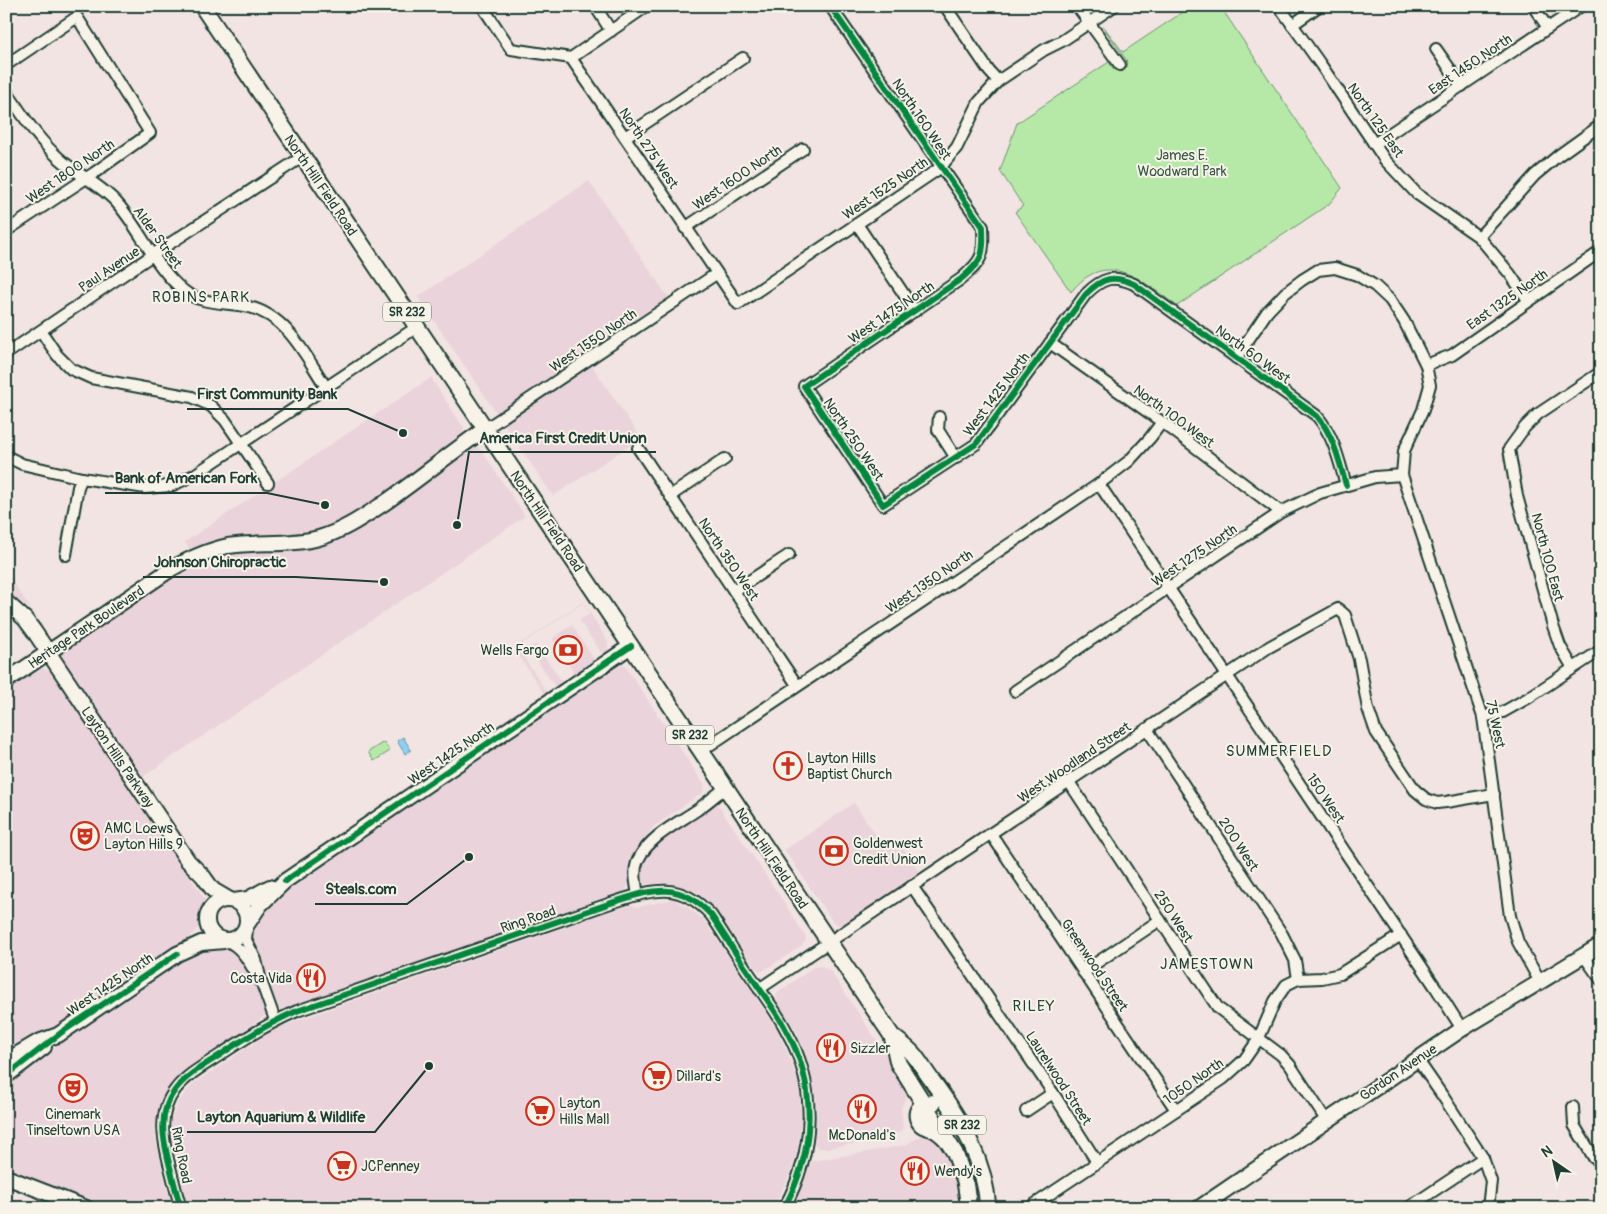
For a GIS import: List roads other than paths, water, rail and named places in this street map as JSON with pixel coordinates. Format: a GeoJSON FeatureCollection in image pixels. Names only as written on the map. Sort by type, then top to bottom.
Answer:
{"type":"FeatureCollection","features":[{"type":"Feature","properties":{"kind":"main road","name":"North Hill Field Road"},"geometry":{"type":"LineString","coordinates":[[202,6],[892,1036]]}},
{"type":"Feature","properties":{"kind":"main road","name":"SR 232"},"geometry":{"type":"LineString","coordinates":[[892,1036],[898,1063],[949,1142],[963,1174],[969,1208]]}},
{"type":"Feature","properties":{"kind":"main road","name":"SR 232"},"geometry":{"type":"LineString","coordinates":[[892,1036],[912,1054],[964,1129],[977,1155],[986,1191],[987,1208]]}},
{"type":"Feature","properties":{"kind":"main road"},"geometry":{"type":"LineString","coordinates":[[924,1104],[931,1102],[938,1106],[957,1134],[970,1161],[987,1208]]}},
{"type":"Feature","properties":{"kind":"street"},"geometry":{"type":"LineString","coordinates":[[482,6],[511,49],[571,58],[647,6]]}},
{"type":"Feature","properties":{"kind":"street"},"geometry":{"type":"LineString","coordinates":[[595,6],[611,31]]}},
{"type":"Feature","properties":{"kind":"street","name":"North 160 West"},"geometry":{"type":"LineString","coordinates":[[830,6],[983,228],[984,250]]}},
{"type":"Feature","properties":{"kind":"street"},"geometry":{"type":"LineString","coordinates":[[945,6],[989,71],[998,81]]}},
{"type":"Feature","properties":{"kind":"street"},"geometry":{"type":"LineString","coordinates":[[1077,6],[1120,65]]}},
{"type":"Feature","properties":{"kind":"street","name":"West 1525 North"},"geometry":{"type":"LineString","coordinates":[[738,304],[940,168],[957,147],[979,102],[998,81],[1044,50],[1062,42],[1114,6]]}},
{"type":"Feature","properties":{"kind":"street","name":"North 125 East"},"geometry":{"type":"LineString","coordinates":[[1278,6],[1321,65],[1385,160],[1417,194],[1479,237],[1510,274],[1528,300]]}},
{"type":"Feature","properties":{"kind":"street"},"geometry":{"type":"LineString","coordinates":[[1292,25],[1319,6]]}},
{"type":"Feature","properties":{"kind":"street"},"geometry":{"type":"LineString","coordinates":[[1533,6],[1548,28]]}},
{"type":"Feature","properties":{"kind":"street","name":"East 1450 North"},"geometry":{"type":"LineString","coordinates":[[1374,144],[1581,6]]}},
{"type":"Feature","properties":{"kind":"street","name":"West 1800 North"},"geometry":{"type":"LineString","coordinates":[[6,64],[77,17],[150,132],[6,232]]}},
{"type":"Feature","properties":{"kind":"street"},"geometry":{"type":"LineString","coordinates":[[1436,49],[1462,86]]}},
{"type":"Feature","properties":{"kind":"street","name":"North 275 West"},"geometry":{"type":"LineString","coordinates":[[571,58],[738,304]]}},
{"type":"Feature","properties":{"kind":"street"},"geometry":{"type":"LineString","coordinates":[[625,137],[743,58]]}},
{"type":"Feature","properties":{"kind":"street","name":"Alder Street"},"geometry":{"type":"LineString","coordinates":[[6,91],[41,142],[61,160],[100,188],[117,203],[174,282],[186,293],[204,300],[251,308],[277,319],[293,336],[326,387]]}},
{"type":"Feature","properties":{"kind":"street"},"geometry":{"type":"LineString","coordinates":[[1479,237],[1535,175],[1598,127]]}},
{"type":"Feature","properties":{"kind":"street","name":"West 1600 North"},"geometry":{"type":"LineString","coordinates":[[685,228],[803,149]]}},
{"type":"Feature","properties":{"kind":"street","name":"Paul Avenue"},"geometry":{"type":"LineString","coordinates":[[6,354],[302,157]]}},
{"type":"Feature","properties":{"kind":"street"},"geometry":{"type":"LineString","coordinates":[[857,224],[915,311]]}},
{"type":"Feature","properties":{"kind":"street","name":"West 1475 North"},"geometry":{"type":"LineString","coordinates":[[804,386],[961,279],[978,264],[984,250]]}},
{"type":"Feature","properties":{"kind":"street","name":"East 1325 North"},"geometry":{"type":"LineString","coordinates":[[1426,366],[1452,355],[1528,300],[1601,251]]}},
{"type":"Feature","properties":{"kind":"street"},"geometry":{"type":"LineString","coordinates":[[1236,358],[1267,312],[1291,289],[1318,270],[1336,268],[1357,275],[1375,286],[1390,300],[1404,321],[1426,366],[1430,385],[1423,410],[1404,450],[1402,474]]}},
{"type":"Feature","properties":{"kind":"street","name":"West 1550 North"},"geometry":{"type":"LineString","coordinates":[[485,429],[716,274]]}},
{"type":"Feature","properties":{"kind":"street","name":"North 60 West"},"geometry":{"type":"LineString","coordinates":[[1109,279],[1120,278],[1134,284],[1317,416],[1326,426],[1332,438],[1346,485]]}},
{"type":"Feature","properties":{"kind":"street","name":"West 1425 North"},"geometry":{"type":"LineString","coordinates":[[883,505],[976,444],[1086,294],[1096,285],[1109,279]]}},
{"type":"Feature","properties":{"kind":"street"},"geometry":{"type":"LineString","coordinates":[[6,456],[22,464],[82,478],[145,488],[170,486],[194,475],[417,327]]}},
{"type":"Feature","properties":{"kind":"street"},"geometry":{"type":"LineString","coordinates":[[41,331],[57,355],[71,369],[91,378],[192,397],[211,406],[226,420],[268,482]]}},
{"type":"Feature","properties":{"kind":"street","name":"North 100 West"},"geometry":{"type":"LineString","coordinates":[[1050,343],[1162,422],[1281,512]]}},
{"type":"Feature","properties":{"kind":"street","name":"North 100 East"},"geometry":{"type":"LineString","coordinates":[[1573,668],[1560,646],[1553,626],[1517,496],[1509,449],[1525,427],[1538,414],[1601,372]]}},
{"type":"Feature","properties":{"kind":"street","name":"North 250 West"},"geometry":{"type":"LineString","coordinates":[[804,386],[883,505]]}},
{"type":"Feature","properties":{"kind":"street"},"geometry":{"type":"LineString","coordinates":[[939,417],[938,430],[956,458]]}},
{"type":"Feature","properties":{"kind":"street","name":"West 1350 North"},"geometry":{"type":"LineString","coordinates":[[701,751],[1099,484],[1129,461],[1162,422]]}},
{"type":"Feature","properties":{"kind":"street","name":"Heritage Park Boulevard"},"geometry":{"type":"LineString","coordinates":[[6,681],[172,569],[192,558],[228,546],[298,542],[337,532],[366,516],[485,429]]}},
{"type":"Feature","properties":{"kind":"street","name":"North 350 West"},"geometry":{"type":"LineString","coordinates":[[638,448],[797,685]]}},
{"type":"Feature","properties":{"kind":"street"},"geometry":{"type":"LineString","coordinates":[[670,496],[726,459]]}},
{"type":"Feature","properties":{"kind":"street","name":"West 1275 North"},"geometry":{"type":"LineString","coordinates":[[1015,691],[1281,512],[1320,493],[1375,477],[1402,474]]}},
{"type":"Feature","properties":{"kind":"street","name":"75 West"},"geometry":{"type":"LineString","coordinates":[[1402,474],[1483,717],[1510,916],[1518,942],[1540,982]]}},
{"type":"Feature","properties":{"kind":"street"},"geometry":{"type":"LineString","coordinates":[[66,555],[78,487],[82,478]]}},
{"type":"Feature","properties":{"kind":"street","name":"150 West"},"geometry":{"type":"LineString","coordinates":[[1099,484],[1401,935],[1462,1030]]}},
{"type":"Feature","properties":{"kind":"street"},"geometry":{"type":"LineString","coordinates":[[734,591],[789,555]]}},
{"type":"Feature","properties":{"kind":"street","name":"Layton Hills Parkway"},"geometry":{"type":"LineString","coordinates":[[6,602],[25,619],[188,861],[203,876],[212,890],[232,900]]}},
{"type":"Feature","properties":{"kind":"street","name":"West Woodland Street"},"geometry":{"type":"LineString","coordinates":[[759,989],[1269,647],[1338,609],[1345,615],[1359,659],[1368,709],[1376,732],[1416,790],[1426,799],[1437,802],[1494,794]]}},
{"type":"Feature","properties":{"kind":"street","name":"West 1425 North"},"geometry":{"type":"LineString","coordinates":[[232,900],[248,899],[285,881],[631,646]]}},
{"type":"Feature","properties":{"kind":"street"},"geometry":{"type":"LineString","coordinates":[[1483,717],[1504,712],[1601,650]]}},
{"type":"Feature","properties":{"kind":"street","name":"200 West"},"geometry":{"type":"LineString","coordinates":[[1148,729],[1282,934],[1295,960],[1298,979]]}},
{"type":"Feature","properties":{"kind":"street","name":"250 West"},"geometry":{"type":"LineString","coordinates":[[1069,782],[1218,1008],[1280,1055],[1290,1065],[1326,1120]]}},
{"type":"Feature","properties":{"kind":"street"},"geometry":{"type":"LineString","coordinates":[[638,895],[635,875],[636,868],[638,860],[646,848],[666,830],[725,788]]}},
{"type":"Feature","properties":{"kind":"street","name":"Greenwood Street"},"geometry":{"type":"LineString","coordinates":[[991,834],[1176,1110]]}},
{"type":"Feature","properties":{"kind":"street","name":"Layton Hills Parkway"},"geometry":{"type":"LineString","coordinates":[[188,861],[195,880],[208,901],[208,913]]}},
{"type":"Feature","properties":{"kind":"street","name":"West 1425 North"},"geometry":{"type":"LineString","coordinates":[[247,925],[260,905],[285,881]]}},
{"type":"Feature","properties":{"kind":"street","name":"Laurelwood Street"},"geometry":{"type":"LineString","coordinates":[[912,886],[1053,1093],[1097,1162]]}},
{"type":"Feature","properties":{"kind":"street","name":"Ring Road"},"geometry":{"type":"LineString","coordinates":[[182,1208],[164,1143],[163,1123],[167,1104],[176,1089],[191,1075],[243,1039],[275,1020],[316,1004],[638,895],[658,890],[673,891],[686,896],[700,905],[710,915],[784,1025],[802,1065],[809,1102],[808,1132],[804,1159],[784,1208]]}},
{"type":"Feature","properties":{"kind":"street"},"geometry":{"type":"LineString","coordinates":[[261,981],[242,951],[235,945],[210,932],[207,923],[208,913],[217,903],[232,900],[239,903],[245,910],[246,940],[256,960],[261,981],[275,1020]]}},
{"type":"Feature","properties":{"kind":"street","name":"West 1425 North"},"geometry":{"type":"LineString","coordinates":[[177,954],[196,935],[208,913]]}},
{"type":"Feature","properties":{"kind":"street"},"geometry":{"type":"LineString","coordinates":[[1083,972],[1160,920]]}},
{"type":"Feature","properties":{"kind":"street"},"geometry":{"type":"LineString","coordinates":[[225,941],[238,938],[244,933],[247,925]]}},
{"type":"Feature","properties":{"kind":"street"},"geometry":{"type":"LineString","coordinates":[[1298,979],[1322,978],[1340,974],[1401,935]]}},
{"type":"Feature","properties":{"kind":"street","name":"West 1425 North"},"geometry":{"type":"LineString","coordinates":[[6,1061],[38,1042],[58,1035],[177,954],[201,943],[215,940],[225,941]]}},
{"type":"Feature","properties":{"kind":"street","name":"Gordon Avenue"},"geometry":{"type":"LineString","coordinates":[[1200,1208],[1417,1059],[1601,945]]}},
{"type":"Feature","properties":{"kind":"street"},"geometry":{"type":"LineString","coordinates":[[1584,956],[1601,980]]}},
{"type":"Feature","properties":{"kind":"street","name":"1050 North"},"geometry":{"type":"LineString","coordinates":[[1029,1208],[1223,1079],[1244,1060],[1258,1040],[1275,1001],[1286,985],[1298,979]]}},
{"type":"Feature","properties":{"kind":"street"},"geometry":{"type":"LineString","coordinates":[[6,1076],[58,1035]]}},
{"type":"Feature","properties":{"kind":"street"},"geometry":{"type":"LineString","coordinates":[[1417,1059],[1483,1158],[1491,1181],[1488,1208]]}},
{"type":"Feature","properties":{"kind":"street"},"geometry":{"type":"LineString","coordinates":[[1026,1111],[1053,1093]]}},
{"type":"Feature","properties":{"kind":"street"},"geometry":{"type":"LineString","coordinates":[[1573,1107],[1574,1125],[1594,1158],[1601,1160]]}},
{"type":"Feature","properties":{"kind":"street"},"geometry":{"type":"LineString","coordinates":[[1408,1208],[1483,1158]]}},
{"type":"Feature","properties":{"kind":"street"},"geometry":{"type":"LineString","coordinates":[[6,1177],[86,1208]]}},
{"type":"Feature","properties":{"kind":"water"},"geometry":{"type":"Polygon","coordinates":[[[403,737],[411,750],[405,754],[397,741],[403,737]]]}},
{"type":"Feature","properties":{"kind":"place","name":"First Community Bank"},"geometry":{"type":"Point","coordinates":[403,433]}},
{"type":"Feature","properties":{"kind":"place","name":"Bank of American Fork"},"geometry":{"type":"Point","coordinates":[325,505]}},
{"type":"Feature","properties":{"kind":"place","name":"America First Credit Union"},"geometry":{"type":"Point","coordinates":[457,525]}},
{"type":"Feature","properties":{"kind":"place","name":"Johnson Chiropractic"},"geometry":{"type":"Point","coordinates":[384,582]}},
{"type":"Feature","properties":{"kind":"place","name":"Wells Fargo"},"geometry":{"type":"Point","coordinates":[568,650]}},
{"type":"Feature","properties":{"kind":"place","name":"Layton Hills Baptist Church"},"geometry":{"type":"Point","coordinates":[788,766]}},
{"type":"Feature","properties":{"kind":"place","name":"AMC Loews Layton Hills 9"},"geometry":{"type":"Point","coordinates":[85,836]}},
{"type":"Feature","properties":{"kind":"place","name":"Goldenwest Credit Union"},"geometry":{"type":"Point","coordinates":[834,851]}},
{"type":"Feature","properties":{"kind":"place","name":"Steals.com"},"geometry":{"type":"Point","coordinates":[469,857]}},
{"type":"Feature","properties":{"kind":"place","name":"Costa Vida"},"geometry":{"type":"Point","coordinates":[311,978]}},
{"type":"Feature","properties":{"kind":"place","name":"Sizzler"},"geometry":{"type":"Point","coordinates":[831,1048]}},
{"type":"Feature","properties":{"kind":"place","name":"Layton Aquarium & Wildlife"},"geometry":{"type":"Point","coordinates":[429,1066]}},
{"type":"Feature","properties":{"kind":"place","name":"Dillard's"},"geometry":{"type":"Point","coordinates":[657,1076]}},
{"type":"Feature","properties":{"kind":"place","name":"Cinemark Tinseltown USA"},"geometry":{"type":"Point","coordinates":[73,1088]}},
{"type":"Feature","properties":{"kind":"place","name":"McDonald's"},"geometry":{"type":"Point","coordinates":[862,1109]}},
{"type":"Feature","properties":{"kind":"place","name":"Layton Hills Mall"},"geometry":{"type":"Point","coordinates":[540,1111]}},
{"type":"Feature","properties":{"kind":"place","name":"JCPenney"},"geometry":{"type":"Point","coordinates":[342,1166]}},
{"type":"Feature","properties":{"kind":"place","name":"Wendy's"},"geometry":{"type":"Point","coordinates":[915,1171]}},
{"type":"Feature","properties":{"kind":"district","name":"ROBINS PARK"},"geometry":{"type":"Point","coordinates":[201,297]}},
{"type":"Feature","properties":{"kind":"district","name":"SUMMERFIELD"},"geometry":{"type":"Point","coordinates":[1279,751]}},
{"type":"Feature","properties":{"kind":"district","name":"JAMESTOWN"},"geometry":{"type":"Point","coordinates":[1207,964]}},
{"type":"Feature","properties":{"kind":"district","name":"RILEY"},"geometry":{"type":"Point","coordinates":[1034,1006]}},
{"type":"Feature","properties":{"kind":"park label","name":"James E. Woodward Park"},"geometry":{"type":"Point","coordinates":[1182,164]}}]}
